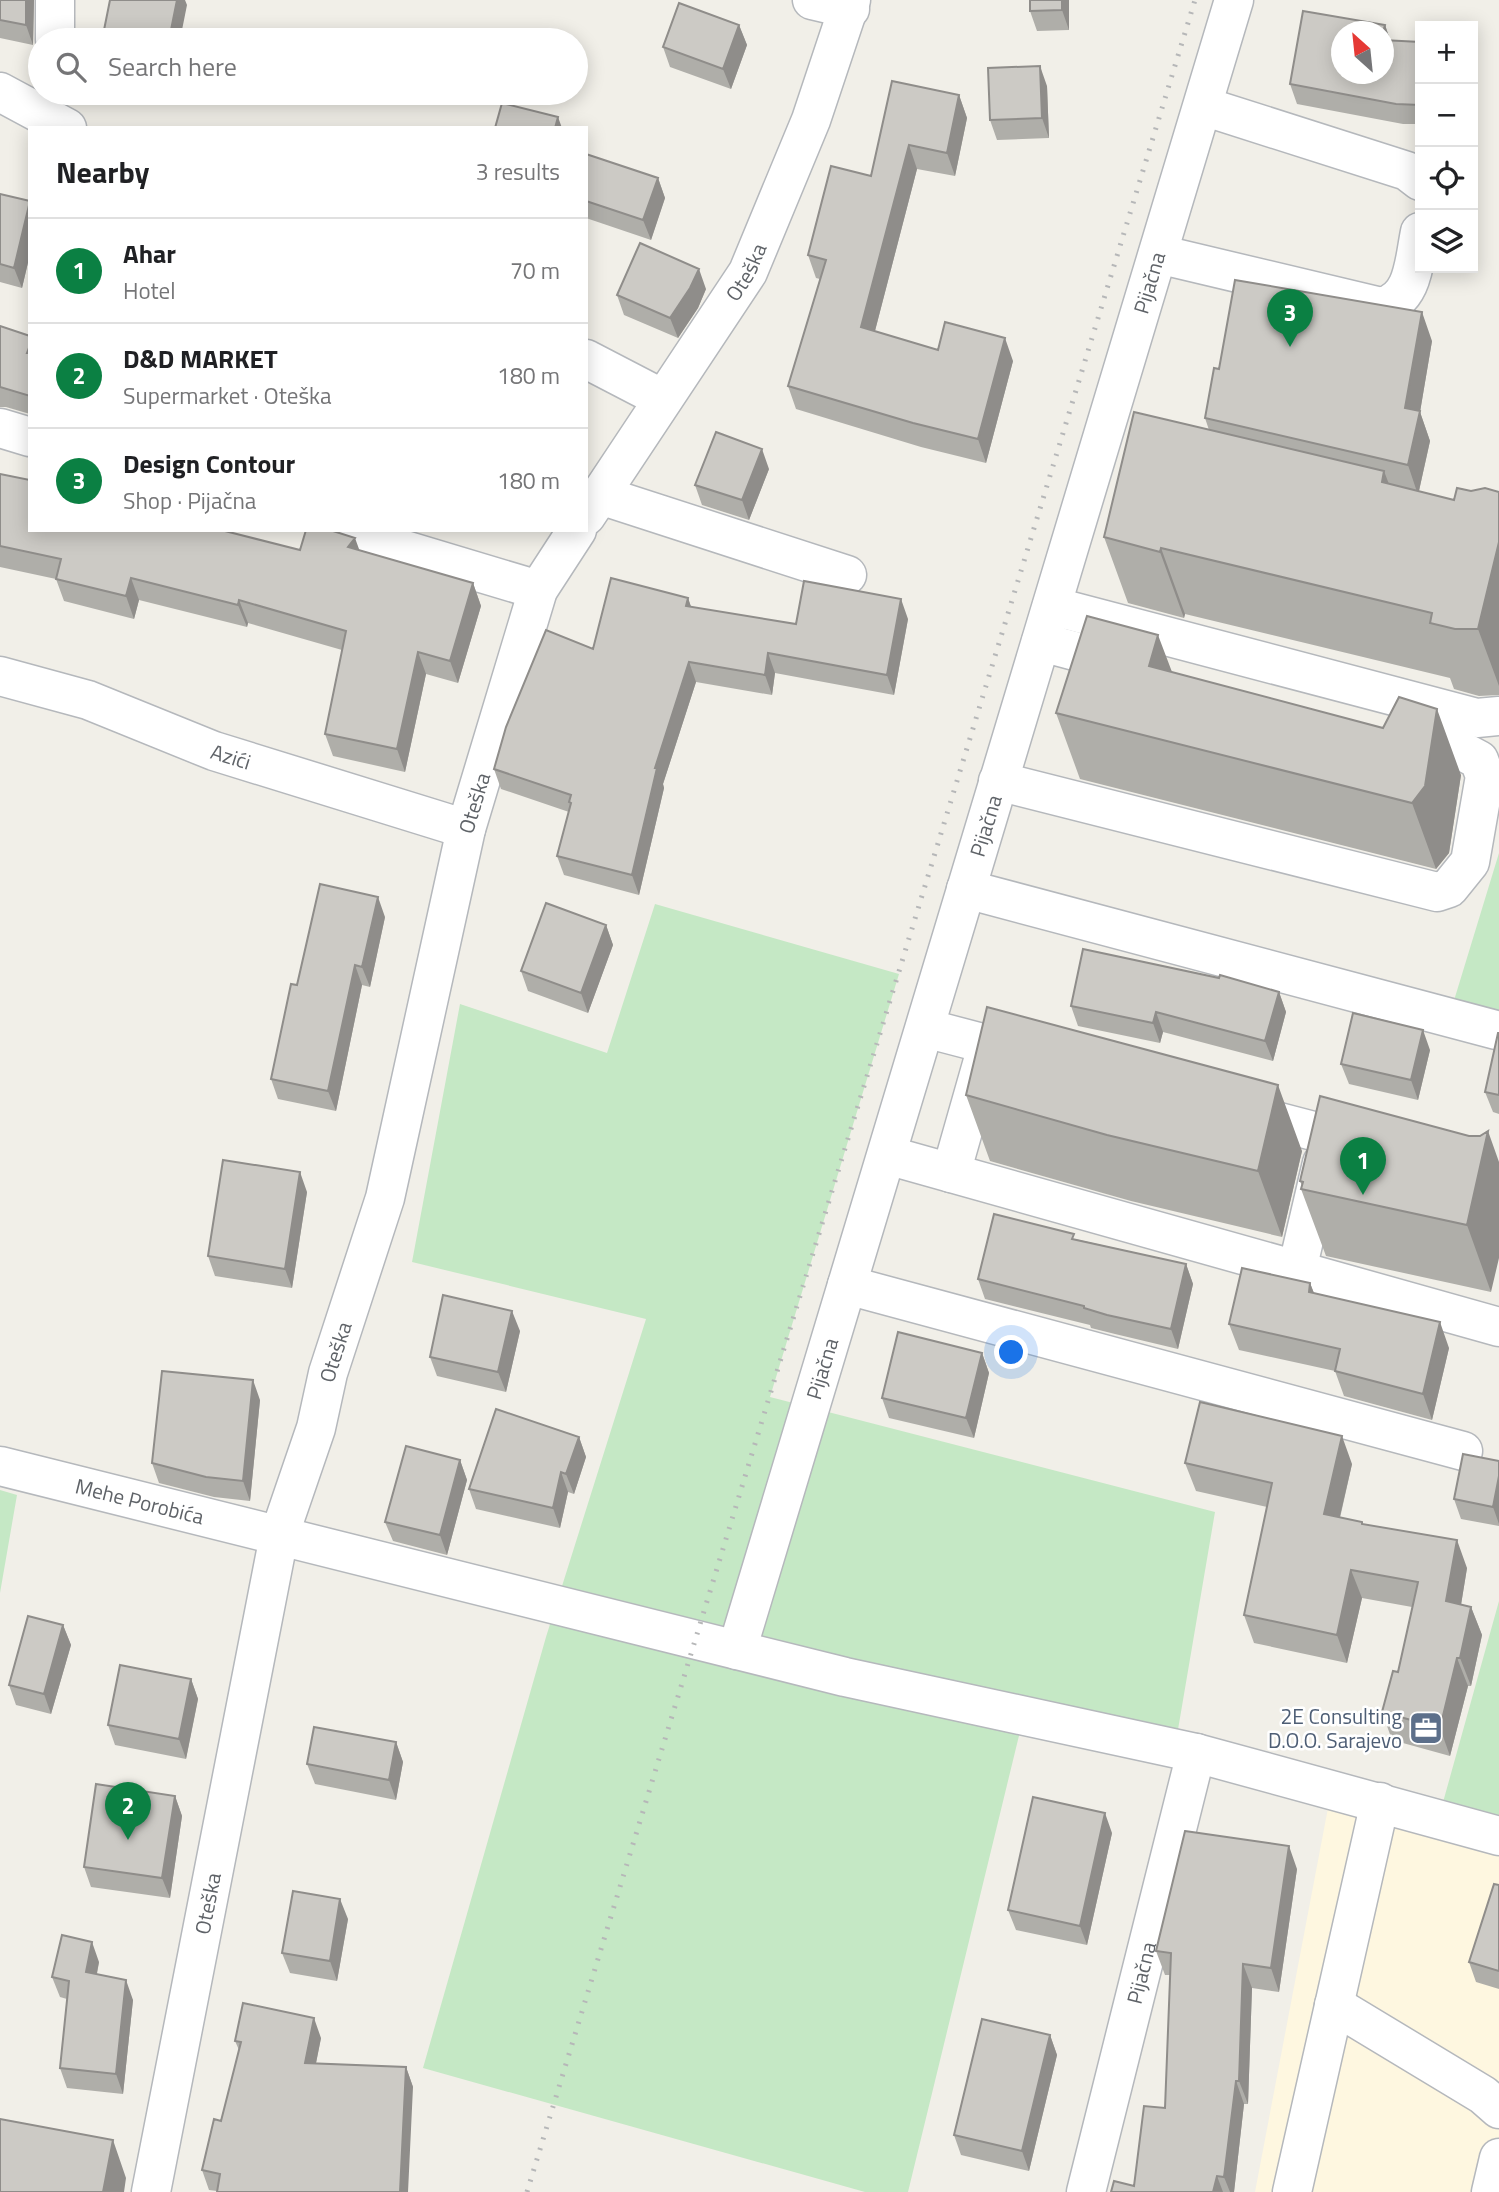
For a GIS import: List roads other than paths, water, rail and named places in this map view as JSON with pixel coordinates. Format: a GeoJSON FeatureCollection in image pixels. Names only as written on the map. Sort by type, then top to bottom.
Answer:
{"type":"FeatureCollection","features":[{"type":"Feature","properties":{"kind":"street"},"geometry":{"type":"LineString","coordinates":[[55,0],[55,28]]}},
{"type":"Feature","properties":{"kind":"street"},"geometry":{"type":"LineString","coordinates":[[812,0],[850,4]]}},
{"type":"Feature","properties":{"kind":"street","name":"Pijačna"},"geometry":{"type":"LineString","coordinates":[[737,1650],[1052,606],[1115,447],[1158,254],[1234,0]]}},
{"type":"Feature","properties":{"kind":"street","name":"Oteška"},"geometry":{"type":"LineString","coordinates":[[593,505],[748,272],[811,120],[850,4]]}},
{"type":"Feature","properties":{"kind":"street"},"geometry":{"type":"LineString","coordinates":[[0,92],[28,102]]}},
{"type":"Feature","properties":{"kind":"street"},"geometry":{"type":"LineString","coordinates":[[35,105],[59,114]]}},
{"type":"Feature","properties":{"kind":"street"},"geometry":{"type":"LineString","coordinates":[[1203,106],[1407,171],[1415,177]]}},
{"type":"Feature","properties":{"kind":"street"},"geometry":{"type":"LineString","coordinates":[[1158,254],[1381,307],[1395,304],[1406,291],[1415,253]]}},
{"type":"Feature","properties":{"kind":"street"},"geometry":{"type":"LineString","coordinates":[[588,360],[663,399]]}},
{"type":"Feature","properties":{"kind":"street"},"geometry":{"type":"LineString","coordinates":[[0,428],[28,436]]}},
{"type":"Feature","properties":{"kind":"street"},"geometry":{"type":"LineString","coordinates":[[593,505],[847,575]]}},
{"type":"Feature","properties":{"kind":"street"},"geometry":{"type":"LineString","coordinates":[[345,532],[538,590]]}},
{"type":"Feature","properties":{"kind":"street","name":"Oteška"},"geometry":{"type":"LineString","coordinates":[[151,2192],[279,1536],[316,1428],[328,1373],[385,1198],[466,829],[538,590],[576,532]]}},
{"type":"Feature","properties":{"kind":"street"},"geometry":{"type":"LineString","coordinates":[[1052,606],[1477,718],[1499,716]]}},
{"type":"Feature","properties":{"kind":"street"},"geometry":{"type":"LineString","coordinates":[[1041,642],[1160,673]]}},
{"type":"Feature","properties":{"kind":"street","name":"Azići"},"geometry":{"type":"LineString","coordinates":[[0,676],[88,700],[214,751],[466,829]]}},
{"type":"Feature","properties":{"kind":"street"},"geometry":{"type":"LineString","coordinates":[[998,781],[1437,891],[1449,888],[1470,862],[1485,776],[1479,760],[1464,752],[1371,728]]}},
{"type":"Feature","properties":{"kind":"street"},"geometry":{"type":"LineString","coordinates":[[966,889],[1496,1030]]}},
{"type":"Feature","properties":{"kind":"street"},"geometry":{"type":"LineString","coordinates":[[925,1028],[1066,1065]]}},
{"type":"Feature","properties":{"kind":"street"},"geometry":{"type":"LineString","coordinates":[[951,1173],[988,1045]]}},
{"type":"Feature","properties":{"kind":"street"},"geometry":{"type":"LineString","coordinates":[[1210,1104],[1394,1153]]}},
{"type":"Feature","properties":{"kind":"street"},"geometry":{"type":"LineString","coordinates":[[1297,1270],[1328,1135]]}},
{"type":"Feature","properties":{"kind":"street"},"geometry":{"type":"LineString","coordinates":[[887,1155],[1499,1327]]}},
{"type":"Feature","properties":{"kind":"street"},"geometry":{"type":"LineString","coordinates":[[847,1285],[1463,1451]]}},
{"type":"Feature","properties":{"kind":"street","name":"Mehe Porobića"},"geometry":{"type":"LineString","coordinates":[[0,1466],[279,1536]]}},
{"type":"Feature","properties":{"kind":"street"},"geometry":{"type":"LineString","coordinates":[[279,1536],[845,1677],[1196,1753],[1499,1836]]}},
{"type":"Feature","properties":{"kind":"street","name":"Pijačna"},"geometry":{"type":"LineString","coordinates":[[1086,2192],[1196,1753]]}},
{"type":"Feature","properties":{"kind":"street"},"geometry":{"type":"LineString","coordinates":[[1302,2190],[1334,2005],[1380,1802]]}},
{"type":"Feature","properties":{"kind":"street"},"geometry":{"type":"LineString","coordinates":[[1334,2005],[1483,2095],[1499,2109]]}},
{"type":"Feature","properties":{"kind":"street"},"geometry":{"type":"LineString","coordinates":[[1491,2192],[1499,2158]]}},
{"type":"Feature","properties":{"kind":"railway"},"geometry":{"type":"LineString","coordinates":[[527,2192],[1195,0]]}},
{"type":"Feature","properties":{"kind":"place","name":"Design Contour"},"geometry":{"type":"Point","coordinates":[1290,347]}},
{"type":"Feature","properties":{"kind":"place","name":"Ahar"},"geometry":{"type":"Point","coordinates":[1363,1195]}},
{"type":"Feature","properties":{"kind":"place","name":"2E Consulting D.O.O. Sarajevo"},"geometry":{"type":"Point","coordinates":[1426,1728]}},
{"type":"Feature","properties":{"kind":"place","name":"D&D MARKET"},"geometry":{"type":"Point","coordinates":[128,1840]}}]}
